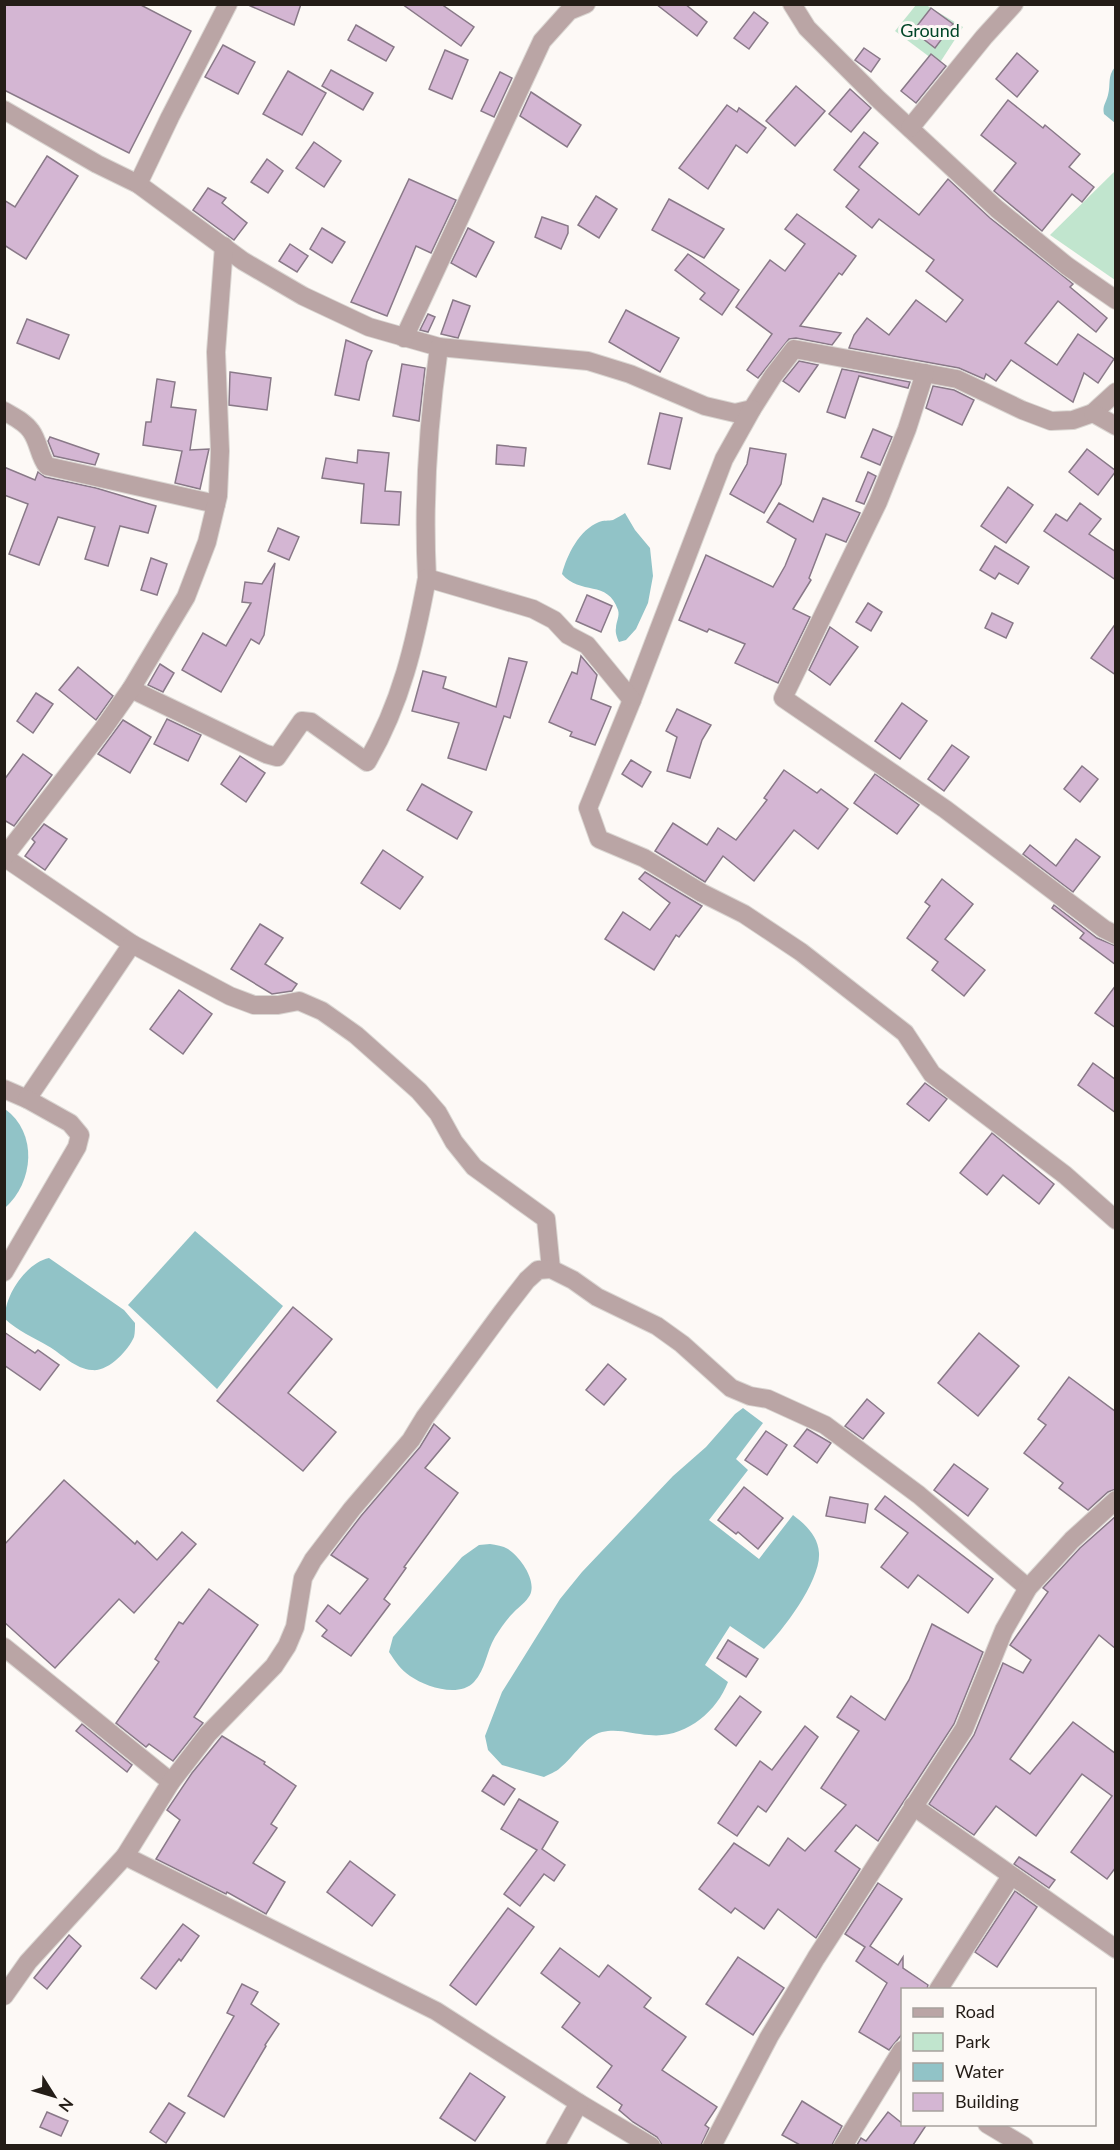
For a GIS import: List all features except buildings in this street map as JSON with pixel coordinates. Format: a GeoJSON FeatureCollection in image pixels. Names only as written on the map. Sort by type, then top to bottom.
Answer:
{"type":"FeatureCollection","features":[{"type":"Feature","properties":{"kind":"street"},"geometry":{"type":"LineString","coordinates":[[138,184],[228,4]]}},
{"type":"Feature","properties":{"kind":"street"},"geometry":{"type":"LineString","coordinates":[[404,338],[542,41],[569,10],[586,4]]}},
{"type":"Feature","properties":{"kind":"street"},"geometry":{"type":"LineString","coordinates":[[792,4],[807,28],[997,209],[1067,266],[1116,300]]}},
{"type":"Feature","properties":{"kind":"street"},"geometry":{"type":"LineString","coordinates":[[910,128],[1014,4]]}},
{"type":"Feature","properties":{"kind":"street"},"geometry":{"type":"LineString","coordinates":[[4,110],[97,164],[138,184],[243,261],[303,296],[369,327],[439,347],[588,361],[630,374],[705,406],[735,413],[752,409]]}},
{"type":"Feature","properties":{"kind":"street"},"geometry":{"type":"LineString","coordinates":[[224,246],[216,352],[220,451],[216,504],[207,542],[186,597],[131,688],[103,729],[4,857],[132,944],[230,996],[254,1005],[278,1005],[299,1001],[322,1011],[356,1035],[419,1091],[438,1113],[454,1142],[474,1167],[546,1219],[551,1269]]}},
{"type":"Feature","properties":{"kind":"street"},"geometry":{"type":"LineString","coordinates":[[131,688],[266,754],[277,757],[302,722],[310,722],[367,762],[384,733],[406,675],[418,630],[427,578],[425,546],[427,442],[439,347]]}},
{"type":"Feature","properties":{"kind":"street"},"geometry":{"type":"LineString","coordinates":[[1116,392],[1093,413],[1072,420],[1051,421],[957,379],[794,349],[772,376],[724,459],[588,808],[599,839],[644,858],[702,893],[744,914],[801,952],[905,1033],[932,1074],[1065,1175],[1116,1220]]}},
{"type":"Feature","properties":{"kind":"street"},"geometry":{"type":"LineString","coordinates":[[926,373],[878,502],[783,698],[945,809],[1104,929],[1116,935]]}},
{"type":"Feature","properties":{"kind":"street"},"geometry":{"type":"LineString","coordinates":[[4,411],[18,419],[32,432],[41,458],[47,466],[216,504]]}},
{"type":"Feature","properties":{"kind":"street"},"geometry":{"type":"LineString","coordinates":[[1093,413],[1116,426]]}},
{"type":"Feature","properties":{"kind":"street"},"geometry":{"type":"LineString","coordinates":[[427,578],[533,609],[554,620],[568,634],[587,645],[632,700]]}},
{"type":"Feature","properties":{"kind":"street"},"geometry":{"type":"LineString","coordinates":[[27,1099],[132,944]]}},
{"type":"Feature","properties":{"kind":"street"},"geometry":{"type":"LineString","coordinates":[[4,1089],[70,1123],[80,1135],[77,1147],[4,1272]]}},
{"type":"Feature","properties":{"kind":"street"},"geometry":{"type":"LineString","coordinates":[[4,1996],[28,1962],[125,1856],[171,1782],[208,1734],[274,1666],[295,1627],[303,1578],[319,1551],[411,1440],[425,1417],[526,1280],[538,1270],[551,1269],[573,1280],[597,1298],[657,1326],[682,1344],[731,1388],[750,1396],[768,1399],[825,1425],[919,1495],[1028,1588]]}},
{"type":"Feature","properties":{"kind":"street"},"geometry":{"type":"LineString","coordinates":[[712,2145],[769,2037],[816,1958],[964,1729],[1004,1630],[1028,1588],[1072,1540],[1116,1500]]}},
{"type":"Feature","properties":{"kind":"street"},"geometry":{"type":"LineString","coordinates":[[4,1647],[171,1782]]}},
{"type":"Feature","properties":{"kind":"street"},"geometry":{"type":"LineString","coordinates":[[913,1806],[1116,1949]]}},
{"type":"Feature","properties":{"kind":"street"},"geometry":{"type":"LineString","coordinates":[[125,1856],[436,2012],[579,2103],[651,2145]]}},
{"type":"Feature","properties":{"kind":"street"},"geometry":{"type":"LineString","coordinates":[[939,1988],[1011,1876]]}},
{"type":"Feature","properties":{"kind":"street"},"geometry":{"type":"LineString","coordinates":[[843,2145],[896,2074],[901,2057]]}},
{"type":"Feature","properties":{"kind":"street"},"geometry":{"type":"LineString","coordinates":[[555,2145],[579,2103]]}},
{"type":"Feature","properties":{"kind":"street"},"geometry":{"type":"LineString","coordinates":[[991,2126],[1024,2145]]}},
{"type":"Feature","properties":{"kind":"green space","name":"Ground"},"geometry":{"type":"Polygon","coordinates":[[[916,5],[926,5],[963,27],[939,64],[895,31],[916,5]]]}},
{"type":"Feature","properties":{"kind":"green space"},"geometry":{"type":"Polygon","coordinates":[[[1115,171],[1115,280],[1050,235],[1115,171]]]}},
{"type":"Feature","properties":{"kind":"water"},"geometry":{"type":"Polygon","coordinates":[[[1115,67],[1115,123],[1104,114],[1104,109],[1111,74],[1115,67]]]}},
{"type":"Feature","properties":{"kind":"water"},"geometry":{"type":"Polygon","coordinates":[[[625,513],[650,548],[653,576],[648,603],[636,629],[626,640],[619,642],[616,631],[618,612],[608,594],[577,585],[562,574],[571,551],[585,531],[599,522],[613,520],[625,513]]]}},
{"type":"Feature","properties":{"kind":"water"},"geometry":{"type":"Polygon","coordinates":[[[5,1109],[16,1119],[23,1131],[28,1158],[22,1185],[5,1208],[5,1109]]]}},
{"type":"Feature","properties":{"kind":"water"},"geometry":{"type":"Polygon","coordinates":[[[195,1231],[283,1306],[217,1389],[128,1305],[195,1231]]]}},
{"type":"Feature","properties":{"kind":"water"},"geometry":{"type":"Polygon","coordinates":[[[49,1258],[124,1310],[135,1323],[134,1337],[127,1348],[117,1360],[104,1368],[92,1370],[80,1367],[5,1319],[8,1300],[18,1282],[32,1266],[49,1258]]]}},
{"type":"Feature","properties":{"kind":"water"},"geometry":{"type":"Polygon","coordinates":[[[743,1408],[763,1423],[736,1459],[748,1470],[709,1520],[759,1559],[793,1515],[802,1523],[814,1536],[819,1553],[814,1577],[799,1604],[764,1649],[730,1626],[705,1665],[728,1682],[716,1704],[697,1722],[686,1728],[662,1735],[620,1731],[602,1732],[590,1738],[565,1764],[544,1777],[502,1765],[488,1750],[485,1736],[502,1692],[560,1599],[582,1572],[673,1476],[706,1447],[743,1408]]]}},
{"type":"Feature","properties":{"kind":"water"},"geometry":{"type":"Polygon","coordinates":[[[490,1544],[508,1549],[522,1563],[531,1583],[530,1595],[508,1618],[495,1637],[481,1672],[468,1687],[442,1689],[417,1680],[404,1671],[389,1652],[393,1637],[462,1557],[479,1545],[490,1544]]]}}]}
